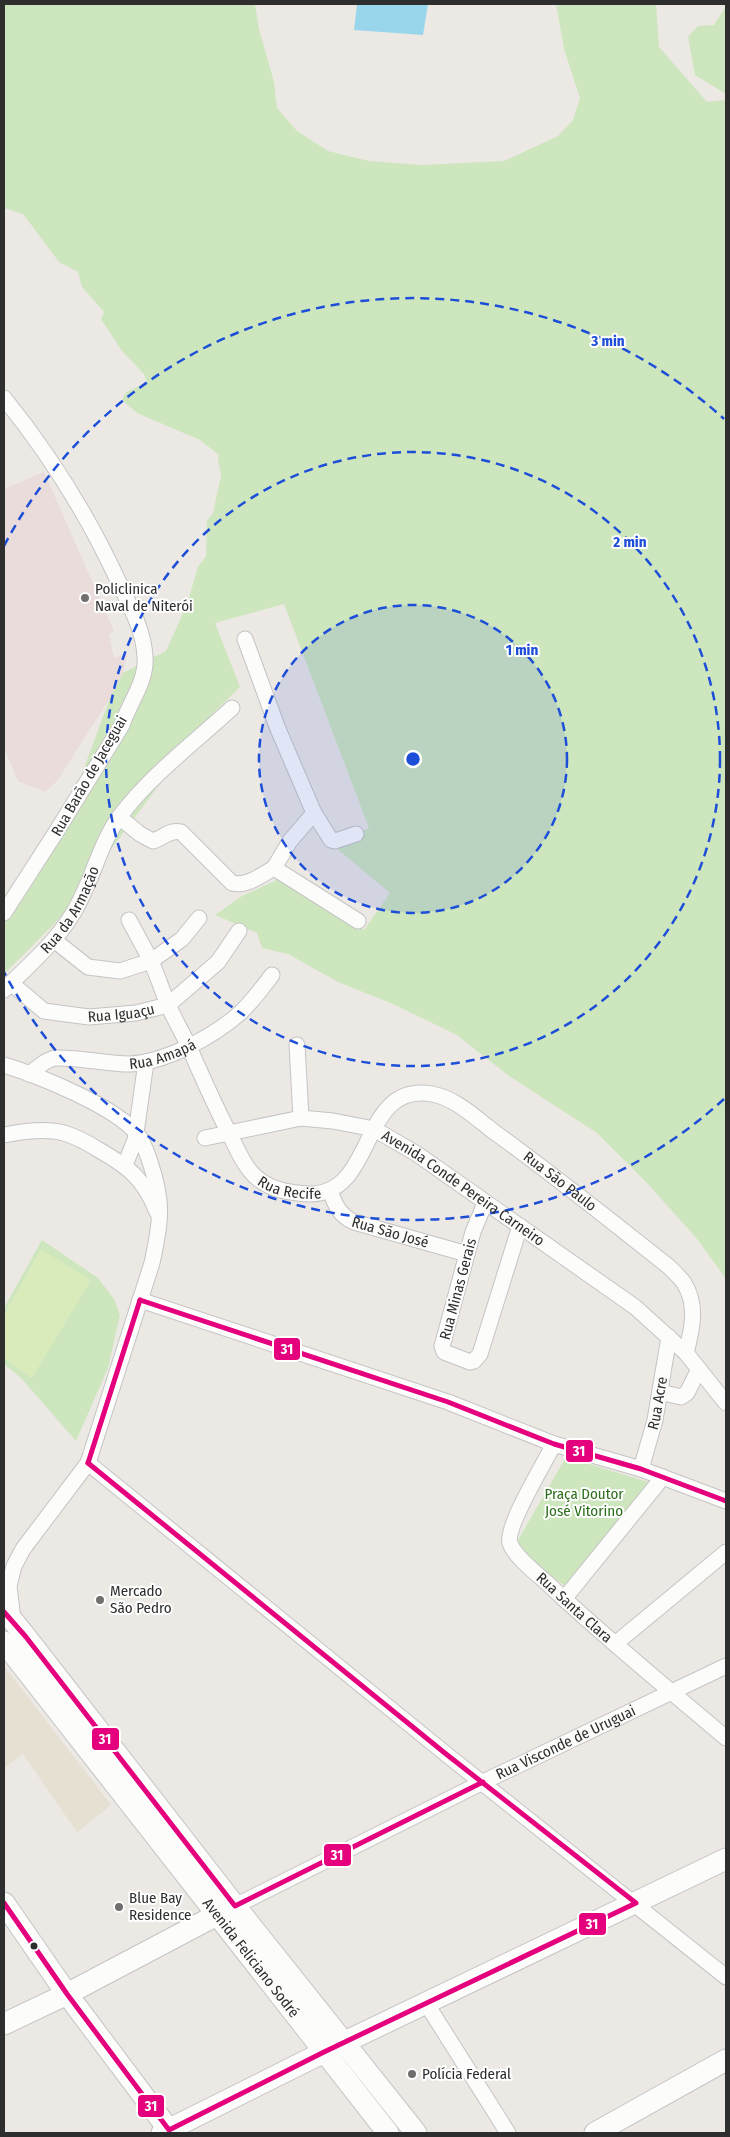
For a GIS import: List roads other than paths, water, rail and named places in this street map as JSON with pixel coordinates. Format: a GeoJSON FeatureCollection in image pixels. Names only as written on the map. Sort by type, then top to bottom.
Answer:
{"type":"FeatureCollection","features":[{"type":"Feature","properties":{"kind":"street","name":"Rua Barão de Jaceguai"},"geometry":{"type":"LineString","coordinates":[[4,398],[27,427],[77,500],[108,558],[135,616],[146,657],[138,691],[127,710],[122,725],[4,913]]}},
{"type":"Feature","properties":{"kind":"street"},"geometry":{"type":"LineString","coordinates":[[245,639],[278,729],[314,814],[331,840],[335,841],[356,834]]}},
{"type":"Feature","properties":{"kind":"street","name":"Rua da Armação"},"geometry":{"type":"LineString","coordinates":[[7,987],[54,940],[73,913],[100,850],[119,817],[144,789],[232,708]]}},
{"type":"Feature","properties":{"kind":"street"},"geometry":{"type":"LineString","coordinates":[[119,817],[147,840],[154,841],[176,830],[181,832],[232,883],[240,885],[274,868],[290,841],[314,814]]}},
{"type":"Feature","properties":{"kind":"street"},"geometry":{"type":"LineString","coordinates":[[274,868],[358,921]]}},
{"type":"Feature","properties":{"kind":"street"},"geometry":{"type":"LineString","coordinates":[[54,940],[88,968],[120,971],[151,961],[182,939],[200,918]]}},
{"type":"Feature","properties":{"kind":"street","name":"Rua Recife"},"geometry":{"type":"LineString","coordinates":[[128,920],[151,961],[168,1006],[189,1046],[212,1101],[242,1160],[255,1176],[270,1187],[293,1193],[314,1194],[330,1190],[343,1181],[354,1167],[365,1151],[374,1129]]}},
{"type":"Feature","properties":{"kind":"street","name":"Rua Iguaçu"},"geometry":{"type":"LineString","coordinates":[[7,987],[44,1011],[89,1017],[136,1014],[168,1006],[218,962],[240,931]]}},
{"type":"Feature","properties":{"kind":"street","name":"Rua Amapá"},"geometry":{"type":"LineString","coordinates":[[29,1074],[54,1058],[129,1064],[146,1062],[189,1046],[214,1032],[242,1012],[272,975]]}},
{"type":"Feature","properties":{"kind":"street"},"geometry":{"type":"LineString","coordinates":[[297,1045],[301,1118]]}},
{"type":"Feature","properties":{"kind":"street"},"geometry":{"type":"LineString","coordinates":[[125,1165],[136,1133],[146,1062]]}},
{"type":"Feature","properties":{"kind":"street"},"geometry":{"type":"LineString","coordinates":[[4,1065],[52,1082],[99,1106],[136,1133],[146,1151],[156,1180],[160,1201],[160,1218],[154,1254],[88,1463],[23,1549],[14,1566],[9,1586],[7,1614]]}},
{"type":"Feature","properties":{"kind":"street","name":"Rua São Paulo"},"geometry":{"type":"LineString","coordinates":[[374,1129],[389,1104],[401,1097],[432,1094],[454,1102],[549,1172],[668,1266],[684,1284],[692,1303],[693,1318],[686,1353]]}},
{"type":"Feature","properties":{"kind":"street","name":"Avenida Conde Pereira Carneiro"},"geometry":{"type":"LineString","coordinates":[[205,1138],[301,1118],[333,1121],[374,1129],[417,1154],[615,1292],[670,1337],[686,1353],[726,1403]]}},
{"type":"Feature","properties":{"kind":"street"},"geometry":{"type":"LineString","coordinates":[[4,1135],[42,1130],[64,1133],[84,1141],[125,1165],[148,1192],[160,1218]]}},
{"type":"Feature","properties":{"kind":"street","name":"Rua São José"},"geometry":{"type":"LineString","coordinates":[[330,1190],[338,1211],[344,1218],[467,1254]]}},
{"type":"Feature","properties":{"kind":"street","name":"Rua Minas Gerais"},"geometry":{"type":"LineString","coordinates":[[485,1203],[473,1232],[442,1346],[447,1354],[470,1362],[474,1361],[480,1354],[520,1226]]}},
{"type":"Feature","properties":{"kind":"street"},"geometry":{"type":"LineString","coordinates":[[140,1300],[448,1402],[554,1444],[642,1469],[726,1501]]}},
{"type":"Feature","properties":{"kind":"street","name":"Rua Acre"},"geometry":{"type":"LineString","coordinates":[[642,1469],[655,1420],[670,1337]]}},
{"type":"Feature","properties":{"kind":"street"},"geometry":{"type":"LineString","coordinates":[[660,1392],[681,1397],[687,1394],[698,1369]]}},
{"type":"Feature","properties":{"kind":"street","name":"Rua Santa Clara"},"geometry":{"type":"LineString","coordinates":[[554,1444],[518,1513],[511,1530],[510,1543],[518,1556],[564,1599],[726,1738]]}},
{"type":"Feature","properties":{"kind":"street"},"geometry":{"type":"LineString","coordinates":[[88,1463],[431,1742],[636,1903],[726,1977]]}},
{"type":"Feature","properties":{"kind":"street"},"geometry":{"type":"LineString","coordinates":[[564,1599],[663,1477]]}},
{"type":"Feature","properties":{"kind":"street"},"geometry":{"type":"LineString","coordinates":[[615,1644],[726,1552]]}},
{"type":"Feature","properties":{"kind":"street","name":"Avenida Feliciano Sodré"},"geometry":{"type":"LineString","coordinates":[[7,1614],[226,1910],[324,2052],[388,2133]]}},
{"type":"Feature","properties":{"kind":"street","name":"Avenida Feliciano Sodré"},"geometry":{"type":"LineString","coordinates":[[4,1642],[226,1910],[344,2043],[416,2133]]}},
{"type":"Feature","properties":{"kind":"street","name":"Rua Visconde de Uruguai"},"geometry":{"type":"LineString","coordinates":[[4,2024],[66,1994],[226,1910],[483,1782],[726,1666]]}},
{"type":"Feature","properties":{"kind":"street"},"geometry":{"type":"LineString","coordinates":[[4,1903],[66,1994],[168,2132],[324,2052],[726,1859]]}},
{"type":"Feature","properties":{"kind":"street"},"geometry":{"type":"LineString","coordinates":[[426,2004],[508,2133]]}},
{"type":"Feature","properties":{"kind":"street"},"geometry":{"type":"LineString","coordinates":[[595,2133],[726,2060]]}},
{"type":"Feature","properties":{"kind":"water"},"geometry":{"type":"Polygon","coordinates":[[[357,4],[428,4],[423,35],[354,30],[357,4]]]}},
{"type":"Feature","properties":{"kind":"place","name":"Policlinica Naval de Niterói"},"geometry":{"type":"Point","coordinates":[85,598]}},
{"type":"Feature","properties":{"kind":"place","name":"Mercado São Pedro"},"geometry":{"type":"Point","coordinates":[100,1600]}},
{"type":"Feature","properties":{"kind":"place","name":"Blue Bay Residence"},"geometry":{"type":"Point","coordinates":[119,1907]}},
{"type":"Feature","properties":{"kind":"place","name":"Polícia Federal"},"geometry":{"type":"Point","coordinates":[412,2074]}},
{"type":"Feature","properties":{"kind":"park label","name":"Praça Doutor José Vitorino"},"geometry":{"type":"Point","coordinates":[584,1502]}}]}
